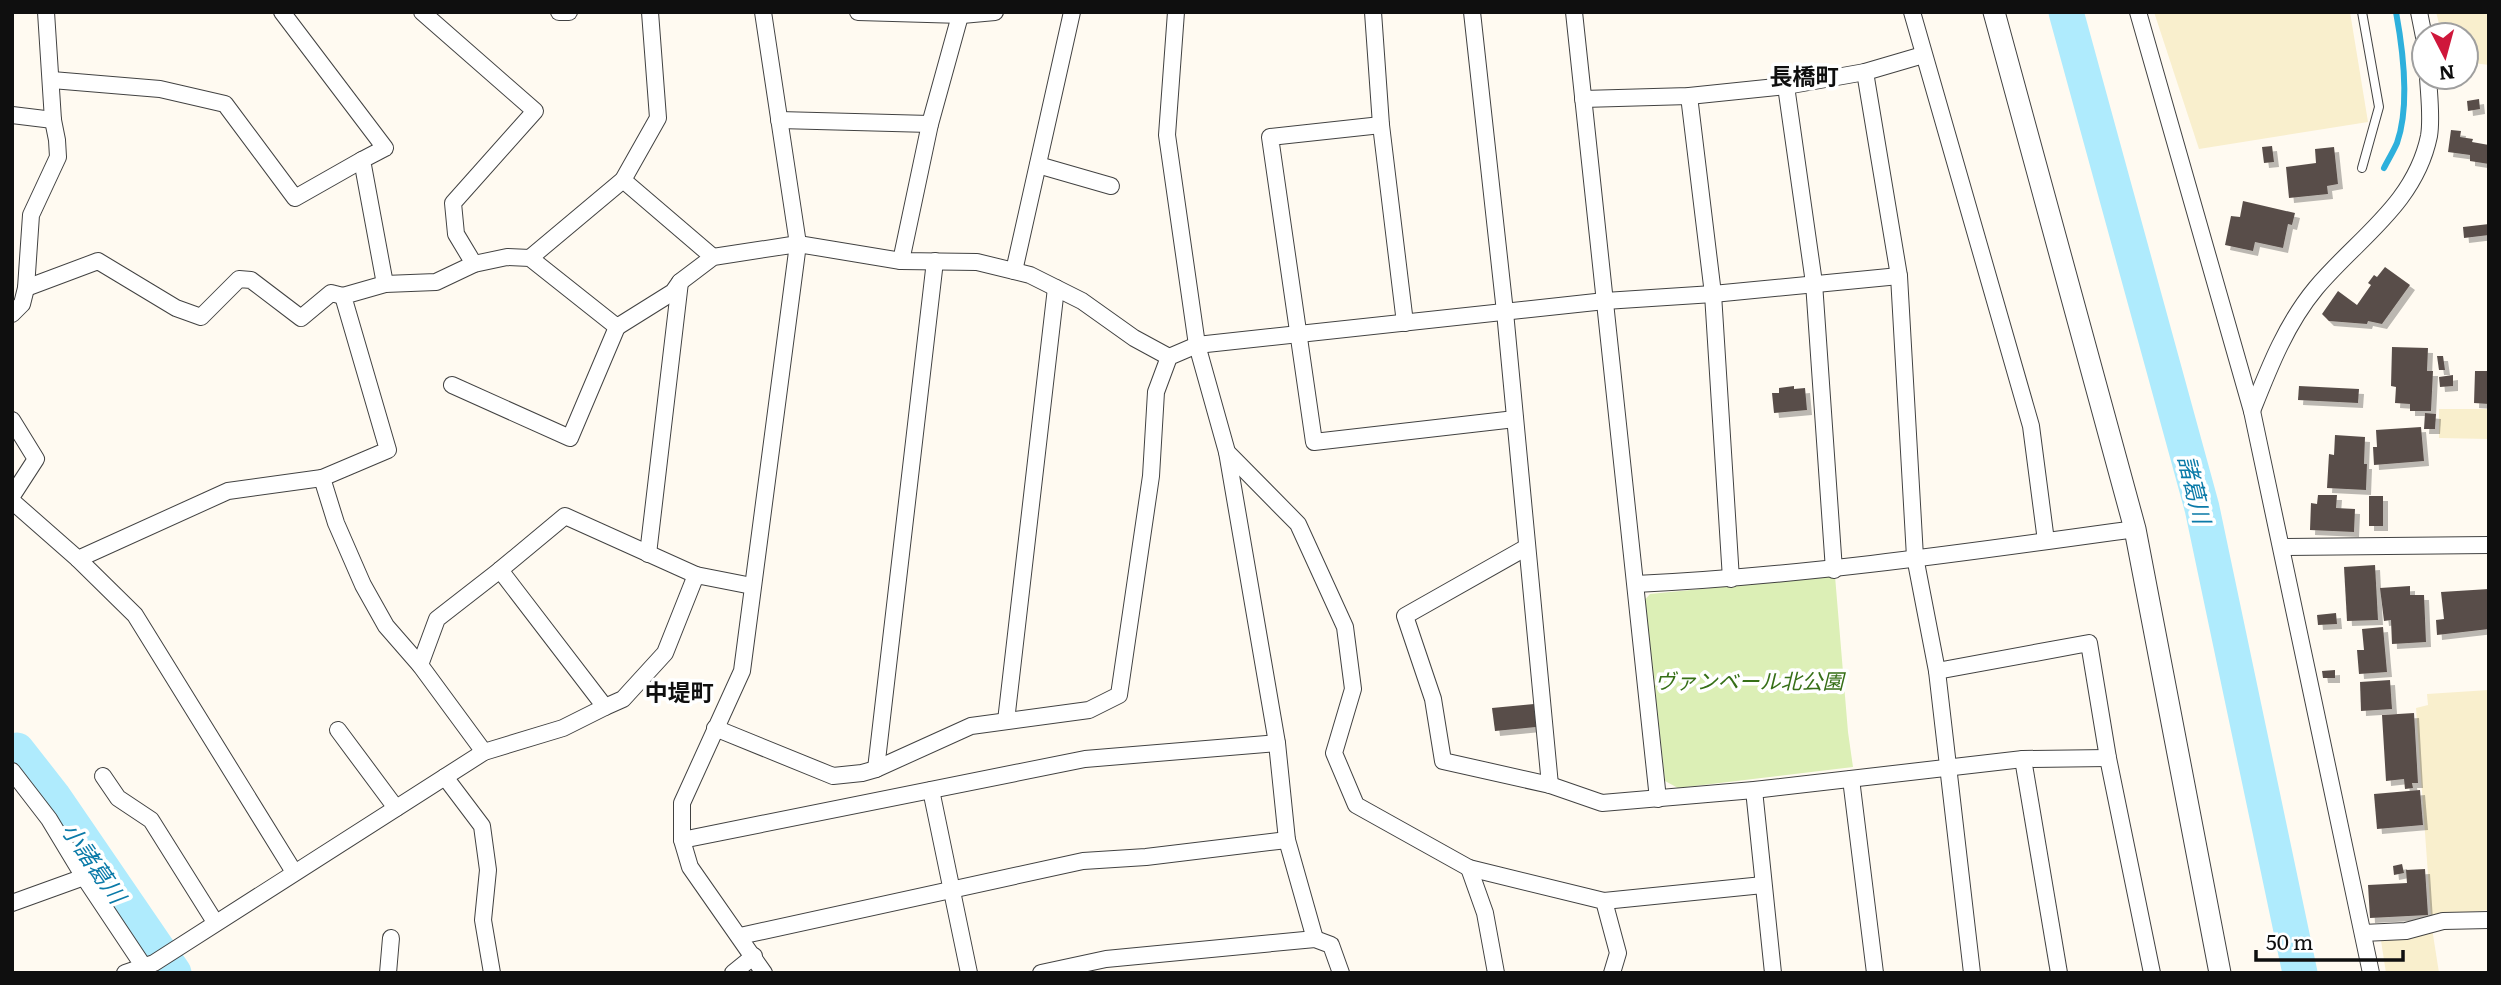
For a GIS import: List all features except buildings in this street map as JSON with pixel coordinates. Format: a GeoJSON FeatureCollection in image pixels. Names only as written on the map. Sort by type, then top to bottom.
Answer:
{"type":"FeatureCollection","features":[{"type":"Feature","properties":{"kind":"street"},"geometry":{"type":"LineString","coordinates":[[12,314],[22,304],[26,288],[31,215],[58,157],[58,140],[52,120],[52,80],[46,12]]}},
{"type":"Feature","properties":{"kind":"street"},"geometry":{"type":"LineString","coordinates":[[52,80],[160,89],[225,104],[295,198],[385,148],[282,12]]}},
{"type":"Feature","properties":{"kind":"street"},"geometry":{"type":"LineString","coordinates":[[422,12],[535,111],[453,204],[456,234],[474,264]]}},
{"type":"Feature","properties":{"kind":"street"},"geometry":{"type":"LineString","coordinates":[[559,12],[569,12]]}},
{"type":"Feature","properties":{"kind":"street"},"geometry":{"type":"LineString","coordinates":[[530,258],[624,180],[658,118],[650,12]]}},
{"type":"Feature","properties":{"kind":"street"},"geometry":{"type":"LineString","coordinates":[[763,12],[798,244],[742,671],[682,803],[682,840],[690,867],[764,973]]}},
{"type":"Feature","properties":{"kind":"street"},"geometry":{"type":"LineString","coordinates":[[858,12],[995,12]]}},
{"type":"Feature","properties":{"kind":"street"},"geometry":{"type":"LineString","coordinates":[[1014,271],[1072,12]]}},
{"type":"Feature","properties":{"kind":"street"},"geometry":{"type":"LineString","coordinates":[[1176,12],[1167,135],[1197,345],[1227,452],[1277,743],[1287,840],[1315,940]]}},
{"type":"Feature","properties":{"kind":"street"},"geometry":{"type":"LineString","coordinates":[[1373,12],[1381,125],[1405,323]]}},
{"type":"Feature","properties":{"kind":"street"},"geometry":{"type":"LineString","coordinates":[[1472,12],[1505,312],[1550,785]]}},
{"type":"Feature","properties":{"kind":"street"},"geometry":{"type":"LineString","coordinates":[[1574,12],[1658,799]]}},
{"type":"Feature","properties":{"kind":"street"},"geometry":{"type":"LineString","coordinates":[[1912,12],[2031,426],[2046,541]]}},
{"type":"Feature","properties":{"kind":"street"},"geometry":{"type":"LineString","coordinates":[[1994,12],[2134,529],[2220,973]]}},
{"type":"Feature","properties":{"kind":"street"},"geometry":{"type":"LineString","coordinates":[[2138,12],[2252,411],[2371,973]]}},
{"type":"Feature","properties":{"kind":"street"},"geometry":{"type":"LineString","coordinates":[[901,261],[930,124],[962,14]]}},
{"type":"Feature","properties":{"kind":"street"},"geometry":{"type":"LineString","coordinates":[[1583,99],[1689,96],[1787,86],[1864,72],[1923,55]]}},
{"type":"Feature","properties":{"kind":"street"},"geometry":{"type":"LineString","coordinates":[[1864,72],[1899,276],[1915,557],[1937,671],[1972,973]]}},
{"type":"Feature","properties":{"kind":"street"},"geometry":{"type":"LineString","coordinates":[[1787,86],[1814,283],[1834,570]]}},
{"type":"Feature","properties":{"kind":"street"},"geometry":{"type":"LineString","coordinates":[[2252,411],[2286,333],[2315,289],[2396,206],[2419,171],[2429,133],[2428,91]]}},
{"type":"Feature","properties":{"kind":"street"},"geometry":{"type":"LineString","coordinates":[[1689,96],[1713,294],[1731,579]]}},
{"type":"Feature","properties":{"kind":"street"},"geometry":{"type":"LineString","coordinates":[[12,115],[52,120]]}},
{"type":"Feature","properties":{"kind":"street"},"geometry":{"type":"LineString","coordinates":[[779,120],[930,124]]}},
{"type":"Feature","properties":{"kind":"street"},"geometry":{"type":"LineString","coordinates":[[1381,125],[1270,136],[1314,442],[1515,419]]}},
{"type":"Feature","properties":{"kind":"street"},"geometry":{"type":"LineString","coordinates":[[362,160],[385,284]]}},
{"type":"Feature","properties":{"kind":"street"},"geometry":{"type":"LineString","coordinates":[[1038,165],[1111,186]]}},
{"type":"Feature","properties":{"kind":"street"},"geometry":{"type":"LineString","coordinates":[[624,180],[713,257]]}},
{"type":"Feature","properties":{"kind":"street"},"geometry":{"type":"LineString","coordinates":[[452,385],[570,438],[617,327],[673,292],[680,282],[713,257],[798,244],[901,261],[978,262],[1030,275],[1082,301],[1134,338],[1169,357]]}},
{"type":"Feature","properties":{"kind":"street"},"geometry":{"type":"LineString","coordinates":[[26,288],[98,261],[176,308],[201,317],[239,279],[251,279],[301,318],[331,293],[343,296],[385,284],[436,282],[474,264],[507,257],[530,258],[617,327]]}},
{"type":"Feature","properties":{"kind":"street"},"geometry":{"type":"LineString","coordinates":[[876,769],[934,261]]}},
{"type":"Feature","properties":{"kind":"street"},"geometry":{"type":"LineString","coordinates":[[715,728],[833,776],[876,769],[971,726],[1089,710],[1119,695],[1150,476],[1156,392],[1169,357],[1197,345],[1605,301],[1713,294],[1899,276]]}},
{"type":"Feature","properties":{"kind":"street"},"geometry":{"type":"LineString","coordinates":[[648,554],[680,282]]}},
{"type":"Feature","properties":{"kind":"street"},"geometry":{"type":"LineString","coordinates":[[1006,721],[1056,288]]}},
{"type":"Feature","properties":{"kind":"street"},"geometry":{"type":"LineString","coordinates":[[78,559],[228,491],[322,478],[388,450],[343,296]]}},
{"type":"Feature","properties":{"kind":"street"},"geometry":{"type":"LineString","coordinates":[[12,420],[36,459],[12,499],[135,615],[294,872]]}},
{"type":"Feature","properties":{"kind":"street"},"geometry":{"type":"LineString","coordinates":[[1227,452],[1298,524],[1345,627],[1353,690],[1334,752],[1356,805],[1469,868],[1604,901],[1763,885]]}},
{"type":"Feature","properties":{"kind":"street"},"geometry":{"type":"LineString","coordinates":[[322,478],[336,523],[363,585],[386,626],[420,665],[484,752]]}},
{"type":"Feature","properties":{"kind":"street"},"geometry":{"type":"LineString","coordinates":[[420,665],[437,620],[565,516],[696,575],[752,586]]}},
{"type":"Feature","properties":{"kind":"street"},"geometry":{"type":"LineString","coordinates":[[1636,584],[1834,570],[2134,529]]}},
{"type":"Feature","properties":{"kind":"street"},"geometry":{"type":"LineString","coordinates":[[2282,547],[2489,545]]}},
{"type":"Feature","properties":{"kind":"street"},"geometry":{"type":"LineString","coordinates":[[1527,547],[1405,616],[1433,699],[1443,761],[1550,785],[1602,803],[1754,790],[2024,759],[2108,758]]}},
{"type":"Feature","properties":{"kind":"street"},"geometry":{"type":"LineString","coordinates":[[500,570],[605,707]]}},
{"type":"Feature","properties":{"kind":"street"},"geometry":{"type":"LineString","coordinates":[[125,973],[149,968],[215,922],[484,752],[563,729],[623,699],[665,653],[696,575]]}},
{"type":"Feature","properties":{"kind":"street"},"geometry":{"type":"LineString","coordinates":[[1937,671],[2089,643],[2108,758],[2152,973]]}},
{"type":"Feature","properties":{"kind":"street"},"geometry":{"type":"LineString","coordinates":[[338,730],[396,808]]}},
{"type":"Feature","properties":{"kind":"street"},"geometry":{"type":"LineString","coordinates":[[682,840],[1085,759],[1277,743]]}},
{"type":"Feature","properties":{"kind":"street"},"geometry":{"type":"LineString","coordinates":[[2024,759],[2059,973]]}},
{"type":"Feature","properties":{"kind":"street"},"geometry":{"type":"LineString","coordinates":[[12,771],[49,819],[84,877],[149,968]]}},
{"type":"Feature","properties":{"kind":"street"},"geometry":{"type":"LineString","coordinates":[[103,776],[118,798],[151,820],[215,922]]}},
{"type":"Feature","properties":{"kind":"street"},"geometry":{"type":"LineString","coordinates":[[445,777],[482,826],[488,870],[483,919],[492,973]]}},
{"type":"Feature","properties":{"kind":"street"},"geometry":{"type":"LineString","coordinates":[[1851,779],[1875,973]]}},
{"type":"Feature","properties":{"kind":"street"},"geometry":{"type":"LineString","coordinates":[[931,790],[969,973]]}},
{"type":"Feature","properties":{"kind":"street"},"geometry":{"type":"LineString","coordinates":[[1754,790],[1773,973]]}},
{"type":"Feature","properties":{"kind":"street"},"geometry":{"type":"LineString","coordinates":[[740,936],[1083,861],[1146,857],[1287,840]]}},
{"type":"Feature","properties":{"kind":"street"},"geometry":{"type":"LineString","coordinates":[[1469,868],[1485,913],[1496,973]]}},
{"type":"Feature","properties":{"kind":"street"},"geometry":{"type":"LineString","coordinates":[[12,903],[84,877]]}},
{"type":"Feature","properties":{"kind":"street"},"geometry":{"type":"LineString","coordinates":[[1604,901],[1618,953],[1612,973]]}},
{"type":"Feature","properties":{"kind":"street"},"geometry":{"type":"LineString","coordinates":[[2363,933],[2406,931],[2444,921],[2489,920]]}},
{"type":"Feature","properties":{"kind":"street"},"geometry":{"type":"LineString","coordinates":[[388,973],[391,938]]}},
{"type":"Feature","properties":{"kind":"street"},"geometry":{"type":"LineString","coordinates":[[1041,973],[1106,959],[1315,940],[1331,945],[1341,973]]}},
{"type":"Feature","properties":{"kind":"street"},"geometry":{"type":"LineString","coordinates":[[733,973],[754,957]]}},
{"type":"Feature","properties":{"kind":"lane"},"geometry":{"type":"LineString","coordinates":[[2362,12],[2379,107],[2362,168]]}},
{"type":"Feature","properties":{"kind":"shaded area"},"geometry":{"type":"Polygon","coordinates":[[[2154,12],[2350,12],[2368,122],[2199,149],[2154,12]]]}},
{"type":"Feature","properties":{"kind":"shaded area"},"geometry":{"type":"Polygon","coordinates":[[[2436,12],[2489,12],[2489,65],[2480,64],[2480,21],[2438,21],[2436,12]]]}},
{"type":"Feature","properties":{"kind":"shaded area"},"geometry":{"type":"Polygon","coordinates":[[[2439,409],[2489,409],[2489,439],[2439,438],[2439,409]]]}},
{"type":"Feature","properties":{"kind":"shaded area"},"geometry":{"type":"Polygon","coordinates":[[[2489,690],[2489,910],[2431,916],[2416,708],[2428,705],[2427,694],[2489,690]]]}},
{"type":"Feature","properties":{"kind":"shaded area"},"geometry":{"type":"Polygon","coordinates":[[[2432,928],[2439,973],[2386,973],[2380,934],[2432,928]]]}},
{"type":"Feature","properties":{"kind":"green space","name":"ヴァンベール北公園"},"geometry":{"type":"Polygon","coordinates":[[[1835,576],[1853,767],[1678,788],[1665,781],[1643,602],[1650,594],[1835,576]]]}},
{"type":"Feature","properties":{"kind":"waterway","name":"諸葛川"},"geometry":{"type":"LineString","coordinates":[[2066,12],[2202,508],[2300,973]]}},
{"type":"Feature","properties":{"kind":"waterway"},"geometry":{"type":"LineString","coordinates":[[2384,168],[2397,143],[2403,112],[2403,60],[2396,12]]}},
{"type":"Feature","properties":{"kind":"waterway","name":"小諸葛川"},"geometry":{"type":"LineString","coordinates":[[17,750],[53,796],[174,973]]}},
{"type":"Feature","properties":{"kind":"district","name":"長橋町"},"geometry":{"type":"Point","coordinates":[1804,75]}},
{"type":"Feature","properties":{"kind":"district","name":"中堤町"},"geometry":{"type":"Point","coordinates":[679,691]}}]}
